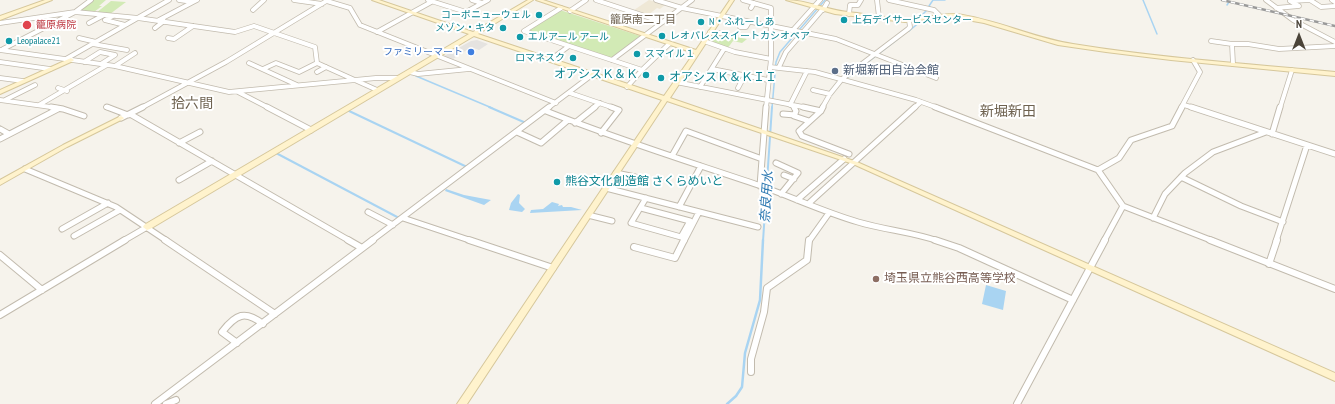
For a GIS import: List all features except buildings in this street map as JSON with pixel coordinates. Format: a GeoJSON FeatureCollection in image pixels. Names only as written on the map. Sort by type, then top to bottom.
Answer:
{"type":"FeatureCollection","features":[{"type":"Feature","properties":{"kind":"street"},"geometry":{"type":"LineString","coordinates":[[0,18],[50,0]]}},
{"type":"Feature","properties":{"kind":"street"},"geometry":{"type":"LineString","coordinates":[[1,50],[75,12],[91,0]]}},
{"type":"Feature","properties":{"kind":"street"},"geometry":{"type":"LineString","coordinates":[[0,92],[50,69],[169,0]]}},
{"type":"Feature","properties":{"kind":"street"},"geometry":{"type":"LineString","coordinates":[[179,0],[195,1]]}},
{"type":"Feature","properties":{"kind":"street"},"geometry":{"type":"LineString","coordinates":[[253,10],[264,0]]}},
{"type":"Feature","properties":{"kind":"street"},"geometry":{"type":"LineString","coordinates":[[294,0],[322,4]]}},
{"type":"Feature","properties":{"kind":"street"},"geometry":{"type":"LineString","coordinates":[[0,183],[67,145],[190,82],[327,0],[350,8],[360,25],[556,103]]}},
{"type":"Feature","properties":{"kind":"street"},"geometry":{"type":"LineString","coordinates":[[374,0],[763,133],[847,157]]}},
{"type":"Feature","properties":{"kind":"street"},"geometry":{"type":"LineString","coordinates":[[472,0],[482,3]]}},
{"type":"Feature","properties":{"kind":"street"},"geometry":{"type":"LineString","coordinates":[[377,32],[412,13],[430,1],[466,12],[488,0]]}},
{"type":"Feature","properties":{"kind":"street"},"geometry":{"type":"LineString","coordinates":[[0,315],[531,0]]}},
{"type":"Feature","properties":{"kind":"street"},"geometry":{"type":"LineString","coordinates":[[538,0],[697,52]]}},
{"type":"Feature","properties":{"kind":"street"},"geometry":{"type":"LineString","coordinates":[[570,11],[586,0]]}},
{"type":"Feature","properties":{"kind":"street"},"geometry":{"type":"LineString","coordinates":[[596,0],[664,22]]}},
{"type":"Feature","properties":{"kind":"street"},"geometry":{"type":"LineString","coordinates":[[656,0],[682,8],[836,40],[936,78]]}},
{"type":"Feature","properties":{"kind":"street"},"geometry":{"type":"LineString","coordinates":[[612,60],[692,0]]}},
{"type":"Feature","properties":{"kind":"street"},"geometry":{"type":"LineString","coordinates":[[462,404],[732,0]]}},
{"type":"Feature","properties":{"kind":"street"},"geometry":{"type":"LineString","coordinates":[[744,0],[771,8],[771,59],[763,133],[760,186]]}},
{"type":"Feature","properties":{"kind":"street"},"geometry":{"type":"LineString","coordinates":[[788,0],[823,10],[879,18],[909,20],[939,15],[964,17],[1038,39],[1071,46],[1335,74]]}},
{"type":"Feature","properties":{"kind":"street"},"geometry":{"type":"LineString","coordinates":[[793,30],[820,0]]}},
{"type":"Feature","properties":{"kind":"street"},"geometry":{"type":"LineString","coordinates":[[849,14],[850,5],[858,5],[861,0]]}},
{"type":"Feature","properties":{"kind":"street"},"geometry":{"type":"LineString","coordinates":[[877,0],[879,18]]}},
{"type":"Feature","properties":{"kind":"street"},"geometry":{"type":"LineString","coordinates":[[889,0],[934,10],[939,15]]}},
{"type":"Feature","properties":{"kind":"street"},"geometry":{"type":"LineString","coordinates":[[1266,0],[1293,20],[1335,42]]}},
{"type":"Feature","properties":{"kind":"street"},"geometry":{"type":"LineString","coordinates":[[1276,8],[1299,6],[1290,1],[1310,0],[1321,7],[1335,6]]}},
{"type":"Feature","properties":{"kind":"street"},"geometry":{"type":"LineString","coordinates":[[159,20],[195,1]]}},
{"type":"Feature","properties":{"kind":"street"},"geometry":{"type":"LineString","coordinates":[[751,8],[754,3]]}},
{"type":"Feature","properties":{"kind":"street"},"geometry":{"type":"LineString","coordinates":[[779,67],[786,52],[801,32],[823,10],[827,3]]}},
{"type":"Feature","properties":{"kind":"street"},"geometry":{"type":"LineString","coordinates":[[561,8],[524,31],[642,70]]}},
{"type":"Feature","properties":{"kind":"street"},"geometry":{"type":"LineString","coordinates":[[0,23],[75,12],[159,20],[234,32],[254,26],[315,46],[317,63]]}},
{"type":"Feature","properties":{"kind":"street"},"geometry":{"type":"LineString","coordinates":[[89,23],[105,15]]}},
{"type":"Feature","properties":{"kind":"street"},"geometry":{"type":"LineString","coordinates":[[114,15],[104,20],[125,25]]}},
{"type":"Feature","properties":{"kind":"street"},"geometry":{"type":"LineString","coordinates":[[909,20],[910,27],[908,29],[842,79],[830,94],[820,111],[809,120],[799,132],[802,136],[847,157],[855,163],[1335,377]]}},
{"type":"Feature","properties":{"kind":"street"},"geometry":{"type":"LineString","coordinates":[[155,28],[164,21]]}},
{"type":"Feature","properties":{"kind":"street"},"geometry":{"type":"LineString","coordinates":[[740,27],[746,27],[749,22]]}},
{"type":"Feature","properties":{"kind":"street"},"geometry":{"type":"LineString","coordinates":[[168,38],[174,39],[193,26]]}},
{"type":"Feature","properties":{"kind":"street"},"geometry":{"type":"LineString","coordinates":[[710,32],[727,34]]}},
{"type":"Feature","properties":{"kind":"street"},"geometry":{"type":"LineString","coordinates":[[79,38],[94,43],[127,50]]}},
{"type":"Feature","properties":{"kind":"street"},"geometry":{"type":"LineString","coordinates":[[704,41],[724,49],[771,59]]}},
{"type":"Feature","properties":{"kind":"street"},"geometry":{"type":"LineString","coordinates":[[1211,41],[1232,44],[1248,44],[1279,49],[1335,46]]}},
{"type":"Feature","properties":{"kind":"street"},"geometry":{"type":"LineString","coordinates":[[627,86],[669,44]]}},
{"type":"Feature","properties":{"kind":"street"},"geometry":{"type":"LineString","coordinates":[[1232,44],[1233,64]]}},
{"type":"Feature","properties":{"kind":"street"},"geometry":{"type":"LineString","coordinates":[[550,60],[569,46]]}},
{"type":"Feature","properties":{"kind":"street"},"geometry":{"type":"LineString","coordinates":[[700,87],[724,49]]}},
{"type":"Feature","properties":{"kind":"street"},"geometry":{"type":"LineString","coordinates":[[1,50],[115,66],[229,92],[354,80],[393,77],[398,78]]}},
{"type":"Feature","properties":{"kind":"street"},"geometry":{"type":"LineString","coordinates":[[750,55],[753,50]]}},
{"type":"Feature","properties":{"kind":"street"},"geometry":{"type":"LineString","coordinates":[[84,62],[100,52],[115,55],[101,64]]}},
{"type":"Feature","properties":{"kind":"street"},"geometry":{"type":"LineString","coordinates":[[648,52],[658,55]]}},
{"type":"Feature","properties":{"kind":"street"},"geometry":{"type":"LineString","coordinates":[[115,66],[136,53]]}},
{"type":"Feature","properties":{"kind":"street"},"geometry":{"type":"LineString","coordinates":[[1098,170],[1119,158],[1132,140],[1172,126],[1200,72],[1192,60]]}},
{"type":"Feature","properties":{"kind":"street"},"geometry":{"type":"LineString","coordinates":[[0,62],[50,69]]}},
{"type":"Feature","properties":{"kind":"street"},"geometry":{"type":"LineString","coordinates":[[249,63],[298,85]]}},
{"type":"Feature","properties":{"kind":"street"},"geometry":{"type":"LineString","coordinates":[[263,69],[276,63],[299,72],[317,63]]}},
{"type":"Feature","properties":{"kind":"street"},"geometry":{"type":"LineString","coordinates":[[317,63],[377,90]]}},
{"type":"Feature","properties":{"kind":"street"},"geometry":{"type":"LineString","coordinates":[[39,105],[68,91],[83,79],[107,65]]}},
{"type":"Feature","properties":{"kind":"street"},"geometry":{"type":"LineString","coordinates":[[316,72],[326,67]]}},
{"type":"Feature","properties":{"kind":"street"},"geometry":{"type":"LineString","coordinates":[[770,67],[807,71],[842,79],[922,102],[1098,170],[1123,206],[1335,289]]}},
{"type":"Feature","properties":{"kind":"street"},"geometry":{"type":"LineString","coordinates":[[410,72],[418,74],[470,69]]}},
{"type":"Feature","properties":{"kind":"street"},"geometry":{"type":"LineString","coordinates":[[712,69],[768,80]]}},
{"type":"Feature","properties":{"kind":"street"},"geometry":{"type":"LineString","coordinates":[[1272,134],[1292,70]]}},
{"type":"Feature","properties":{"kind":"street"},"geometry":{"type":"LineString","coordinates":[[792,106],[807,71]]}},
{"type":"Feature","properties":{"kind":"street"},"geometry":{"type":"LineString","coordinates":[[155,404],[237,344],[362,248],[556,103],[592,74]]}},
{"type":"Feature","properties":{"kind":"street"},"geometry":{"type":"LineString","coordinates":[[738,88],[745,75]]}},
{"type":"Feature","properties":{"kind":"street"},"geometry":{"type":"LineString","coordinates":[[0,78],[23,81]]}},
{"type":"Feature","properties":{"kind":"street"},"geometry":{"type":"LineString","coordinates":[[676,82],[820,111]]}},
{"type":"Feature","properties":{"kind":"street"},"geometry":{"type":"LineString","coordinates":[[2,100],[35,85]]}},
{"type":"Feature","properties":{"kind":"street"},"geometry":{"type":"LineString","coordinates":[[58,88],[68,91]]}},
{"type":"Feature","properties":{"kind":"street"},"geometry":{"type":"LineString","coordinates":[[813,90],[830,94]]}},
{"type":"Feature","properties":{"kind":"street"},"geometry":{"type":"LineString","coordinates":[[237,92],[311,130]]}},
{"type":"Feature","properties":{"kind":"street"},"geometry":{"type":"LineString","coordinates":[[570,92],[619,110],[601,133]]}},
{"type":"Feature","properties":{"kind":"street"},"geometry":{"type":"LineString","coordinates":[[2,100],[59,108],[84,116]]}},
{"type":"Feature","properties":{"kind":"street"},"geometry":{"type":"LineString","coordinates":[[808,204],[922,102]]}},
{"type":"Feature","properties":{"kind":"street"},"geometry":{"type":"LineString","coordinates":[[575,123],[600,103]]}},
{"type":"Feature","properties":{"kind":"street"},"geometry":{"type":"LineString","coordinates":[[1184,105],[1335,154]]}},
{"type":"Feature","properties":{"kind":"street"},"geometry":{"type":"LineString","coordinates":[[792,106],[796,111],[795,115]]}},
{"type":"Feature","properties":{"kind":"street"},"geometry":{"type":"LineString","coordinates":[[106,107],[129,114],[362,248]]}},
{"type":"Feature","properties":{"kind":"street"},"geometry":{"type":"LineString","coordinates":[[0,139],[59,108]]}},
{"type":"Feature","properties":{"kind":"street"},"geometry":{"type":"LineString","coordinates":[[546,110],[601,133],[760,186],[829,213],[860,223],[923,236],[959,248],[1073,300]]}},
{"type":"Feature","properties":{"kind":"street"},"geometry":{"type":"LineString","coordinates":[[783,114],[795,115],[809,120]]}},
{"type":"Feature","properties":{"kind":"street"},"geometry":{"type":"LineString","coordinates":[[517,132],[541,143],[568,120]]}},
{"type":"Feature","properties":{"kind":"street"},"geometry":{"type":"LineString","coordinates":[[0,129],[9,134]]}},
{"type":"Feature","properties":{"kind":"street"},"geometry":{"type":"LineString","coordinates":[[179,143],[200,132]]}},
{"type":"Feature","properties":{"kind":"street"},"geometry":{"type":"LineString","coordinates":[[672,156],[686,132],[762,158]]}},
{"type":"Feature","properties":{"kind":"street"},"geometry":{"type":"LineString","coordinates":[[1153,218],[1165,194],[1181,177],[1212,152],[1266,132]]}},
{"type":"Feature","properties":{"kind":"street"},"geometry":{"type":"LineString","coordinates":[[1270,264],[1307,145]]}},
{"type":"Feature","properties":{"kind":"street"},"geometry":{"type":"LineString","coordinates":[[797,200],[847,157]]}},
{"type":"Feature","properties":{"kind":"street"},"geometry":{"type":"LineString","coordinates":[[179,180],[212,161]]}},
{"type":"Feature","properties":{"kind":"street"},"geometry":{"type":"LineString","coordinates":[[776,163],[798,174],[781,194]]}},
{"type":"Feature","properties":{"kind":"street"},"geometry":{"type":"LineString","coordinates":[[679,206],[701,166]]}},
{"type":"Feature","properties":{"kind":"street"},"geometry":{"type":"LineString","coordinates":[[25,169],[108,203],[275,314]]}},
{"type":"Feature","properties":{"kind":"street"},"geometry":{"type":"LineString","coordinates":[[616,173],[635,177]]}},
{"type":"Feature","properties":{"kind":"street"},"geometry":{"type":"LineString","coordinates":[[784,175],[794,179]]}},
{"type":"Feature","properties":{"kind":"street"},"geometry":{"type":"LineString","coordinates":[[1181,177],[1241,206],[1283,222]]}},
{"type":"Feature","properties":{"kind":"street"},"geometry":{"type":"LineString","coordinates":[[606,188],[758,227]]}},
{"type":"Feature","properties":{"kind":"street"},"geometry":{"type":"LineString","coordinates":[[641,208],[690,221],[681,237],[632,223],[646,198]]}},
{"type":"Feature","properties":{"kind":"street"},"geometry":{"type":"LineString","coordinates":[[62,229],[108,203]]}},
{"type":"Feature","properties":{"kind":"street"},"geometry":{"type":"LineString","coordinates":[[1017,404],[1123,206]]}},
{"type":"Feature","properties":{"kind":"street"},"geometry":{"type":"LineString","coordinates":[[74,236],[120,210]]}},
{"type":"Feature","properties":{"kind":"street"},"geometry":{"type":"LineString","coordinates":[[368,212],[393,225]]}},
{"type":"Feature","properties":{"kind":"street"},"geometry":{"type":"LineString","coordinates":[[634,247],[675,258],[699,212]]}},
{"type":"Feature","properties":{"kind":"street"},"geometry":{"type":"LineString","coordinates":[[751,372],[751,359],[761,325],[767,288],[807,260],[809,240],[829,213]]}},
{"type":"Feature","properties":{"kind":"street"},"geometry":{"type":"LineString","coordinates":[[588,216],[612,222]]}},
{"type":"Feature","properties":{"kind":"street"},"geometry":{"type":"LineString","coordinates":[[403,218],[553,268]]}},
{"type":"Feature","properties":{"kind":"street"},"geometry":{"type":"LineString","coordinates":[[0,255],[42,290]]}},
{"type":"Feature","properties":{"kind":"street"},"geometry":{"type":"LineString","coordinates":[[237,344],[222,332],[224,328],[243,314],[249,314],[263,324]]}},
{"type":"Feature","properties":{"kind":"street"},"geometry":{"type":"LineString","coordinates":[[166,404],[176,400]]}},
{"type":"Feature","properties":{"kind":"shaded area"},"geometry":{"type":"Polygon","coordinates":[[[649,0],[665,5],[660,9],[657,8],[648,15],[634,10],[649,0]]]}},
{"type":"Feature","properties":{"kind":"shaded area"},"geometry":{"type":"Polygon","coordinates":[[[477,40],[488,44],[479,50],[471,47],[453,59],[444,56],[471,41],[477,40]]]}},
{"type":"Feature","properties":{"kind":"green space"},"geometry":{"type":"Polygon","coordinates":[[[92,0],[106,0],[99,6],[102,6],[94,12],[78,12],[92,0]]]}},
{"type":"Feature","properties":{"kind":"green space"},"geometry":{"type":"Polygon","coordinates":[[[111,1],[126,2],[110,14],[96,13],[111,1]]]}},
{"type":"Feature","properties":{"kind":"green space"},"geometry":{"type":"Polygon","coordinates":[[[560,10],[641,37],[613,58],[610,58],[528,31],[560,10]]]}},
{"type":"Feature","properties":{"kind":"green space"},"geometry":{"type":"Polygon","coordinates":[[[714,33],[747,39],[742,43],[733,41],[727,49],[709,42],[714,33]]]}},
{"type":"Feature","properties":{"kind":"water"},"geometry":{"type":"Polygon","coordinates":[[[446,189],[464,195],[491,200],[484,205],[445,191],[446,189]]]}},
{"type":"Feature","properties":{"kind":"water"},"geometry":{"type":"Polygon","coordinates":[[[518,194],[520,195],[519,203],[525,209],[522,212],[509,210],[511,203],[518,194]]]}},
{"type":"Feature","properties":{"kind":"water"},"geometry":{"type":"Polygon","coordinates":[[[552,202],[559,204],[558,206],[562,205],[563,207],[571,207],[582,210],[530,213],[531,210],[543,209],[552,202]]]}},
{"type":"Feature","properties":{"kind":"water"},"geometry":{"type":"Polygon","coordinates":[[[986,285],[1006,291],[1003,310],[982,304],[986,285]]]}},
{"type":"Feature","properties":{"kind":"waterway","name":"奈良用水"},"geometry":{"type":"LineString","coordinates":[[772,108],[776,62],[780,52],[825,0]]}},
{"type":"Feature","properties":{"kind":"waterway"},"geometry":{"type":"LineString","coordinates":[[909,31],[921,21],[921,16],[930,7],[929,6],[933,0],[945,0]]}},
{"type":"Feature","properties":{"kind":"waterway"},"geometry":{"type":"LineString","coordinates":[[1143,0],[1157,34]]}},
{"type":"Feature","properties":{"kind":"waterway"},"geometry":{"type":"LineString","coordinates":[[846,79],[898,39]]}},
{"type":"Feature","properties":{"kind":"waterway"},"geometry":{"type":"LineString","coordinates":[[416,76],[492,108]]}},
{"type":"Feature","properties":{"kind":"waterway"},"geometry":{"type":"LineString","coordinates":[[489,107],[526,123]]}},
{"type":"Feature","properties":{"kind":"waterway","name":"奈良用水"},"geometry":{"type":"LineString","coordinates":[[763,241],[772,107]]}},
{"type":"Feature","properties":{"kind":"waterway"},"geometry":{"type":"LineString","coordinates":[[347,110],[467,167]]}},
{"type":"Feature","properties":{"kind":"waterway"},"geometry":{"type":"LineString","coordinates":[[276,153],[399,218]]}},
{"type":"Feature","properties":{"kind":"waterway","name":"奈良用水"},"geometry":{"type":"LineString","coordinates":[[727,404],[736,396],[742,387],[745,353],[760,300],[763,240]]}},
{"type":"Feature","properties":{"kind":"railway"},"geometry":{"type":"LineString","coordinates":[[1222,0],[1335,26]]}},
{"type":"Feature","properties":{"kind":"place","name":"コーポニューウェル"},"geometry":{"type":"Point","coordinates":[539,15]}},
{"type":"Feature","properties":{"kind":"place","name":"上石デイサービスセンター"},"geometry":{"type":"Point","coordinates":[844,20]}},
{"type":"Feature","properties":{"kind":"place","name":"N・ふれーしあ"},"geometry":{"type":"Point","coordinates":[701,22]}},
{"type":"Feature","properties":{"kind":"place","name":"籠原病院"},"geometry":{"type":"Point","coordinates":[27,25]}},
{"type":"Feature","properties":{"kind":"place","name":"メゾン・キタ"},"geometry":{"type":"Point","coordinates":[503,28]}},
{"type":"Feature","properties":{"kind":"place","name":"レオパレススイートカシオペア"},"geometry":{"type":"Point","coordinates":[662,36]}},
{"type":"Feature","properties":{"kind":"place","name":"エルアール アール"},"geometry":{"type":"Point","coordinates":[520,37]}},
{"type":"Feature","properties":{"kind":"place","name":"Leopalace21"},"geometry":{"type":"Point","coordinates":[9,41]}},
{"type":"Feature","properties":{"kind":"place","name":"ファミリーマート"},"geometry":{"type":"Point","coordinates":[471,52]}},
{"type":"Feature","properties":{"kind":"place","name":"スマイル１"},"geometry":{"type":"Point","coordinates":[637,54]}},
{"type":"Feature","properties":{"kind":"place","name":"ロマネスク"},"geometry":{"type":"Point","coordinates":[573,58]}},
{"type":"Feature","properties":{"kind":"place","name":"新堀新田自治会館"},"geometry":{"type":"Point","coordinates":[835,71]}},
{"type":"Feature","properties":{"kind":"place","name":"オアシスＫ＆Ｋ"},"geometry":{"type":"Point","coordinates":[646,75]}},
{"type":"Feature","properties":{"kind":"place","name":"オアシスＫ＆ＫＩＩ"},"geometry":{"type":"Point","coordinates":[661,78]}},
{"type":"Feature","properties":{"kind":"place","name":"熊谷文化創造館 さくらめいと"},"geometry":{"type":"Point","coordinates":[557,182]}},
{"type":"Feature","properties":{"kind":"place","name":"埼玉県立熊谷西高等学校"},"geometry":{"type":"Point","coordinates":[876,279]}},
{"type":"Feature","properties":{"kind":"district","name":"籠原南二丁目"},"geometry":{"type":"Point","coordinates":[643,20]}},
{"type":"Feature","properties":{"kind":"district","name":"拾六間"},"geometry":{"type":"Point","coordinates":[192,104]}},
{"type":"Feature","properties":{"kind":"district","name":"新堀新田"},"geometry":{"type":"Point","coordinates":[1008,112]}}]}
